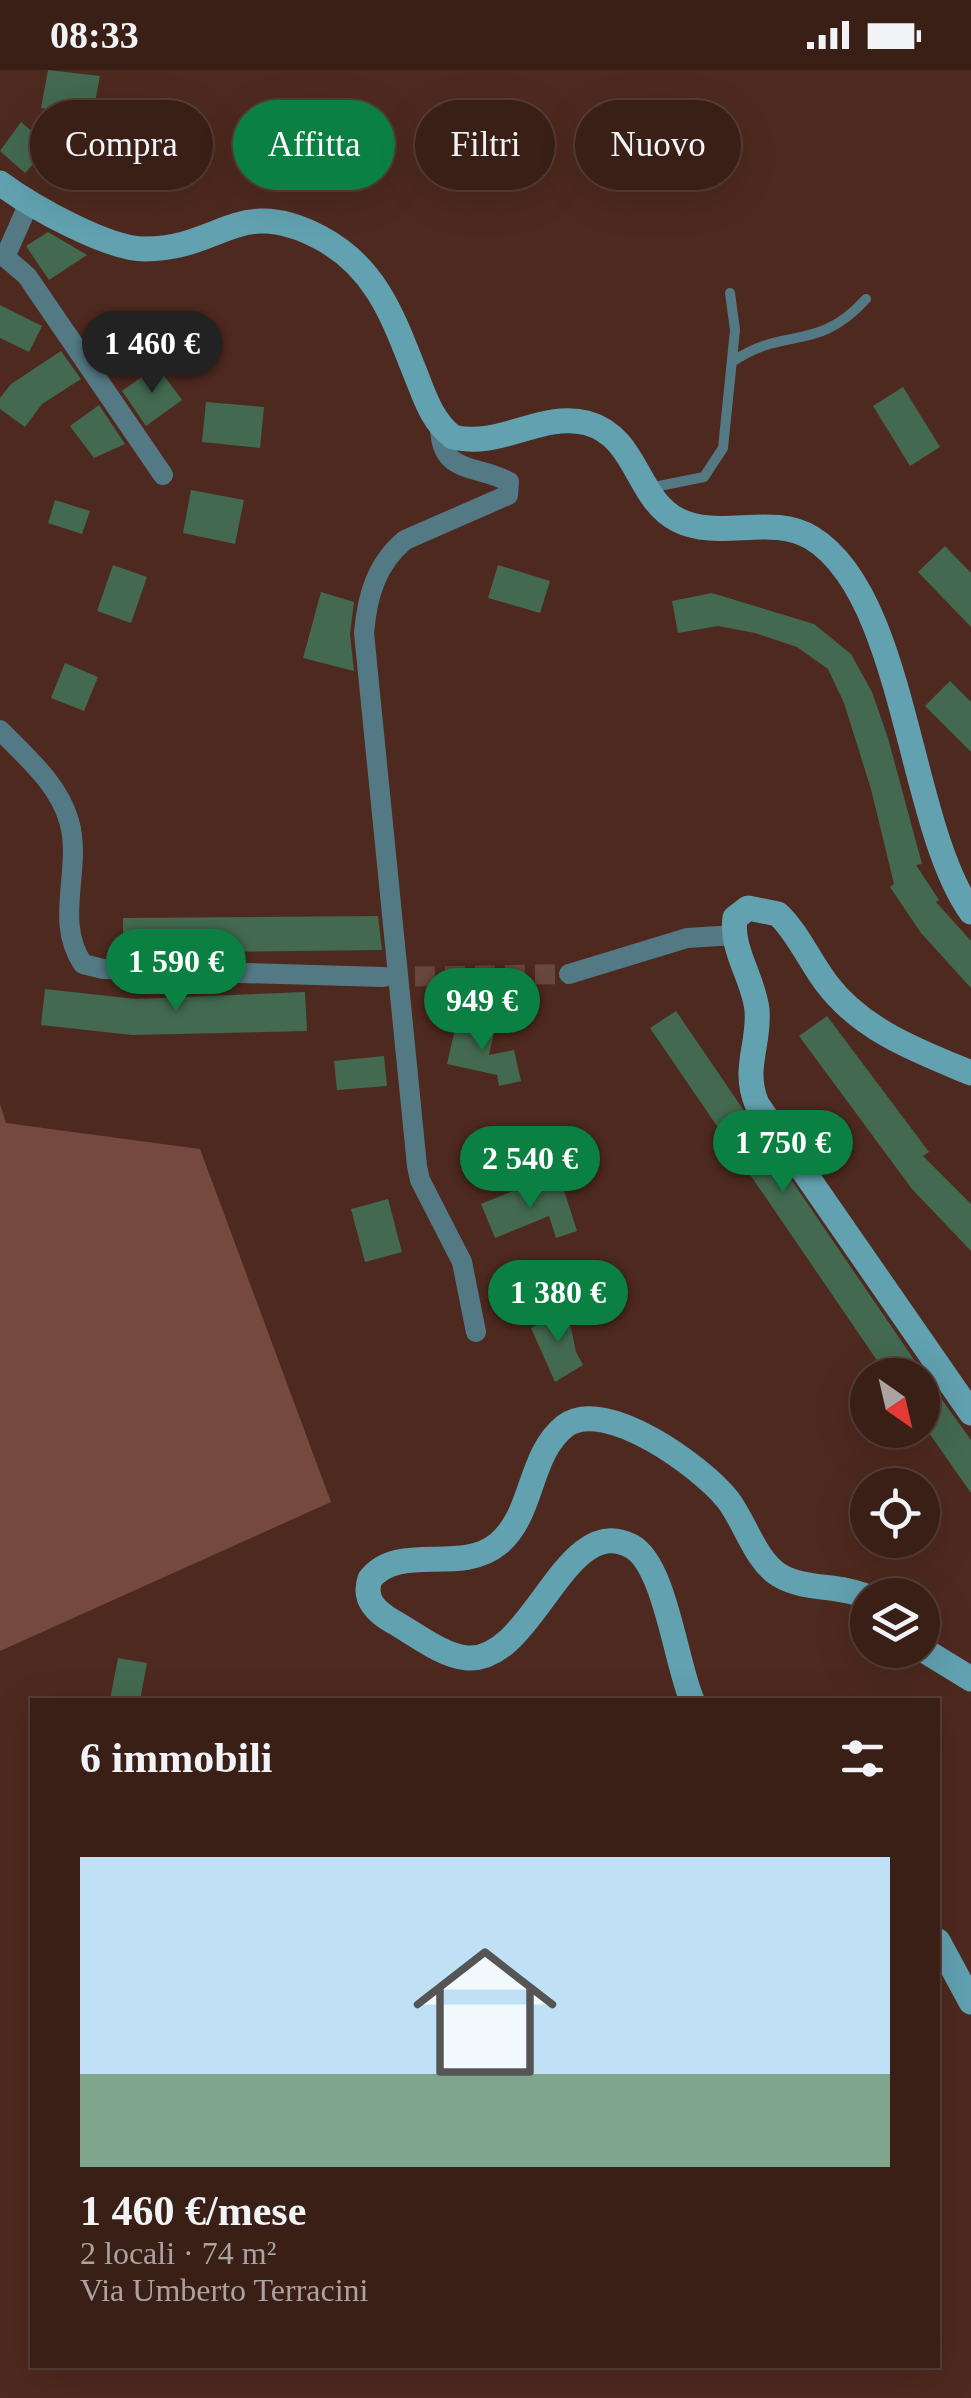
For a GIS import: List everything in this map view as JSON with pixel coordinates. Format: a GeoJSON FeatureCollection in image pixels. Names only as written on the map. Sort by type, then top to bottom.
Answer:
{"type":"FeatureCollection","features":[{"type":"Feature","properties":{"kind":"street"},"geometry":{"type":"LineString","coordinates":[[0,183],[29,203],[140,249],[169,246],[266,218],[326,240],[354,261],[380,291],[440,426],[440,444],[450,458],[509,482],[508,496],[404,540],[393,549],[366,603],[364,632],[417,1166],[420,1180],[462,1262],[476,1332]]}},
{"type":"Feature","properties":{"kind":"street"},"geometry":{"type":"LineString","coordinates":[[29,203],[5,257],[27,276],[163,476]]}},
{"type":"Feature","properties":{"kind":"street"},"geometry":{"type":"LineString","coordinates":[[440,426],[453,437],[477,441],[553,422],[592,424],[618,440],[663,510],[681,522],[702,527],[792,529],[818,542],[836,561],[878,641],[946,865],[971,912]]}},
{"type":"Feature","properties":{"kind":"street"},"geometry":{"type":"LineString","coordinates":[[0,730],[46,778],[71,825],[69,939],[82,964],[102,969],[383,978]]}},
{"type":"Feature","properties":{"kind":"street"},"geometry":{"type":"LineString","coordinates":[[971,1073],[911,1048],[861,1018],[827,984],[778,914],[743,909],[735,918],[735,935],[756,1006],[748,1071],[757,1104],[971,1413]]}},
{"type":"Feature","properties":{"kind":"street"},"geometry":{"type":"LineString","coordinates":[[569,974],[687,938],[735,935]]}},
{"type":"Feature","properties":{"kind":"street"},"geometry":{"type":"LineString","coordinates":[[691,1698],[656,1579],[646,1559],[630,1545],[610,1540],[590,1546],[503,1646],[476,1658],[454,1655],[385,1617],[370,1600],[367,1585],[374,1573],[388,1564],[463,1560],[496,1546],[513,1526],[558,1433],[582,1418],[600,1416],[666,1451],[712,1483],[776,1574],[850,1592]]}},
{"type":"Feature","properties":{"kind":"street"},"geometry":{"type":"LineString","coordinates":[[940,1660],[971,1678]]}},
{"type":"Feature","properties":{"kind":"street"},"geometry":{"type":"LineString","coordinates":[[940,1946],[971,2002]]}},
{"type":"Feature","properties":{"kind":"lane"},"geometry":{"type":"LineString","coordinates":[[648,488],[704,476],[723,448],[735,330],[730,293]]}},
{"type":"Feature","properties":{"kind":"lane"},"geometry":{"type":"LineString","coordinates":[[731,363],[761,344],[815,337],[833,329],[866,299]]}},
{"type":"Feature","properties":{"kind":"shaded area"},"geometry":{"type":"Polygon","coordinates":[[[0,1104],[6,1123],[200,1149],[331,1502],[0,1651],[0,1104]]]}},
{"type":"Feature","properties":{"kind":"building"},"geometry":{"type":"Polygon","coordinates":[[[48,70],[100,76],[95,100],[42,100],[48,70]]]}},
{"type":"Feature","properties":{"kind":"building"},"geometry":{"type":"Polygon","coordinates":[[[21,122],[30,130],[30,167],[25,173],[0,151],[21,122]]]}},
{"type":"Feature","properties":{"kind":"building"},"geometry":{"type":"Polygon","coordinates":[[[48,232],[87,255],[49,280],[26,246],[48,232]]]}},
{"type":"Feature","properties":{"kind":"building"},"geometry":{"type":"Polygon","coordinates":[[[0,305],[42,326],[29,352],[0,338],[0,305]]]}},
{"type":"Feature","properties":{"kind":"building"},"geometry":{"type":"Polygon","coordinates":[[[61,351],[81,379],[42,404],[25,427],[0,409],[0,398],[11,384],[61,351]]]}},
{"type":"Feature","properties":{"kind":"building"},"geometry":{"type":"Polygon","coordinates":[[[157,366],[182,400],[146,426],[122,391],[157,366]]]}},
{"type":"Feature","properties":{"kind":"building"},"geometry":{"type":"Polygon","coordinates":[[[903,387],[940,447],[910,466],[873,406],[903,387]]]}},
{"type":"Feature","properties":{"kind":"building"},"geometry":{"type":"Polygon","coordinates":[[[206,402],[264,407],[260,448],[202,442],[206,402]]]}},
{"type":"Feature","properties":{"kind":"building"},"geometry":{"type":"Polygon","coordinates":[[[99,405],[125,444],[94,458],[70,426],[99,405]]]}},
{"type":"Feature","properties":{"kind":"building"},"geometry":{"type":"Polygon","coordinates":[[[191,490],[244,500],[235,544],[183,533],[191,490]]]}},
{"type":"Feature","properties":{"kind":"building"},"geometry":{"type":"Polygon","coordinates":[[[55,500],[90,511],[82,534],[48,523],[55,500]]]}},
{"type":"Feature","properties":{"kind":"building"},"geometry":{"type":"Polygon","coordinates":[[[945,546],[971,573],[971,627],[918,572],[945,546]]]}},
{"type":"Feature","properties":{"kind":"building"},"geometry":{"type":"Polygon","coordinates":[[[113,565],[147,577],[131,623],[97,611],[113,565]]]}},
{"type":"Feature","properties":{"kind":"building"},"geometry":{"type":"Polygon","coordinates":[[[498,565],[550,581],[540,613],[488,598],[498,565]]]}},
{"type":"Feature","properties":{"kind":"building"},"geometry":{"type":"Polygon","coordinates":[[[321,592],[354,602],[350,634],[354,671],[303,658],[321,592]]]}},
{"type":"Feature","properties":{"kind":"building"},"geometry":{"type":"Polygon","coordinates":[[[712,593],[814,624],[851,654],[872,692],[888,738],[922,864],[916,865],[939,900],[936,902],[971,941],[971,988],[921,933],[890,887],[894,884],[871,789],[844,703],[828,669],[797,647],[755,633],[718,626],[678,633],[672,601],[712,593]]]}},
{"type":"Feature","properties":{"kind":"building"},"geometry":{"type":"Polygon","coordinates":[[[65,663],[98,677],[84,711],[51,698],[65,663]]]}},
{"type":"Feature","properties":{"kind":"building"},"geometry":{"type":"Polygon","coordinates":[[[950,681],[971,702],[971,752],[925,706],[950,681]]]}},
{"type":"Feature","properties":{"kind":"building"},"geometry":{"type":"Polygon","coordinates":[[[378,916],[382,950],[123,953],[123,918],[378,916]]]}},
{"type":"Feature","properties":{"kind":"building"},"geometry":{"type":"Polygon","coordinates":[[[45,989],[136,999],[305,992],[307,1031],[132,1035],[41,1025],[45,989]]]}},
{"type":"Feature","properties":{"kind":"building"},"geometry":{"type":"Polygon","coordinates":[[[676,1011],[913,1358],[875,1358],[650,1028],[676,1011]]]}},
{"type":"Feature","properties":{"kind":"building"},"geometry":{"type":"Polygon","coordinates":[[[827,1016],[929,1152],[923,1156],[971,1204],[971,1251],[912,1189],[799,1036],[827,1016]]]}},
{"type":"Feature","properties":{"kind":"building"},"geometry":{"type":"Polygon","coordinates":[[[457,1020],[495,1029],[489,1055],[514,1050],[521,1081],[499,1086],[497,1075],[447,1064],[457,1020]]]}},
{"type":"Feature","properties":{"kind":"building"},"geometry":{"type":"Polygon","coordinates":[[[384,1056],[387,1086],[337,1090],[334,1061],[384,1056]]]}},
{"type":"Feature","properties":{"kind":"building"},"geometry":{"type":"Polygon","coordinates":[[[562,1184],[577,1231],[556,1238],[549,1216],[495,1238],[481,1204],[525,1186],[529,1195],[562,1184]]]}},
{"type":"Feature","properties":{"kind":"building"},"geometry":{"type":"Polygon","coordinates":[[[388,1199],[402,1252],[365,1262],[351,1209],[388,1199]]]}},
{"type":"Feature","properties":{"kind":"building"},"geometry":{"type":"Polygon","coordinates":[[[567,1309],[576,1352],[583,1365],[555,1382],[531,1328],[567,1309]]]}},
{"type":"Feature","properties":{"kind":"building"},"geometry":{"type":"Polygon","coordinates":[[[940,1397],[971,1440],[971,1493],[940,1448],[940,1397]]]}},
{"type":"Feature","properties":{"kind":"building"},"geometry":{"type":"Polygon","coordinates":[[[118,1658],[147,1663],[140,1698],[110,1698],[118,1658]]]}},
{"type":"Feature","properties":{"kind":"tunnel"},"geometry":{"type":"LineString","coordinates":[[385,977],[569,974]]}}]}
